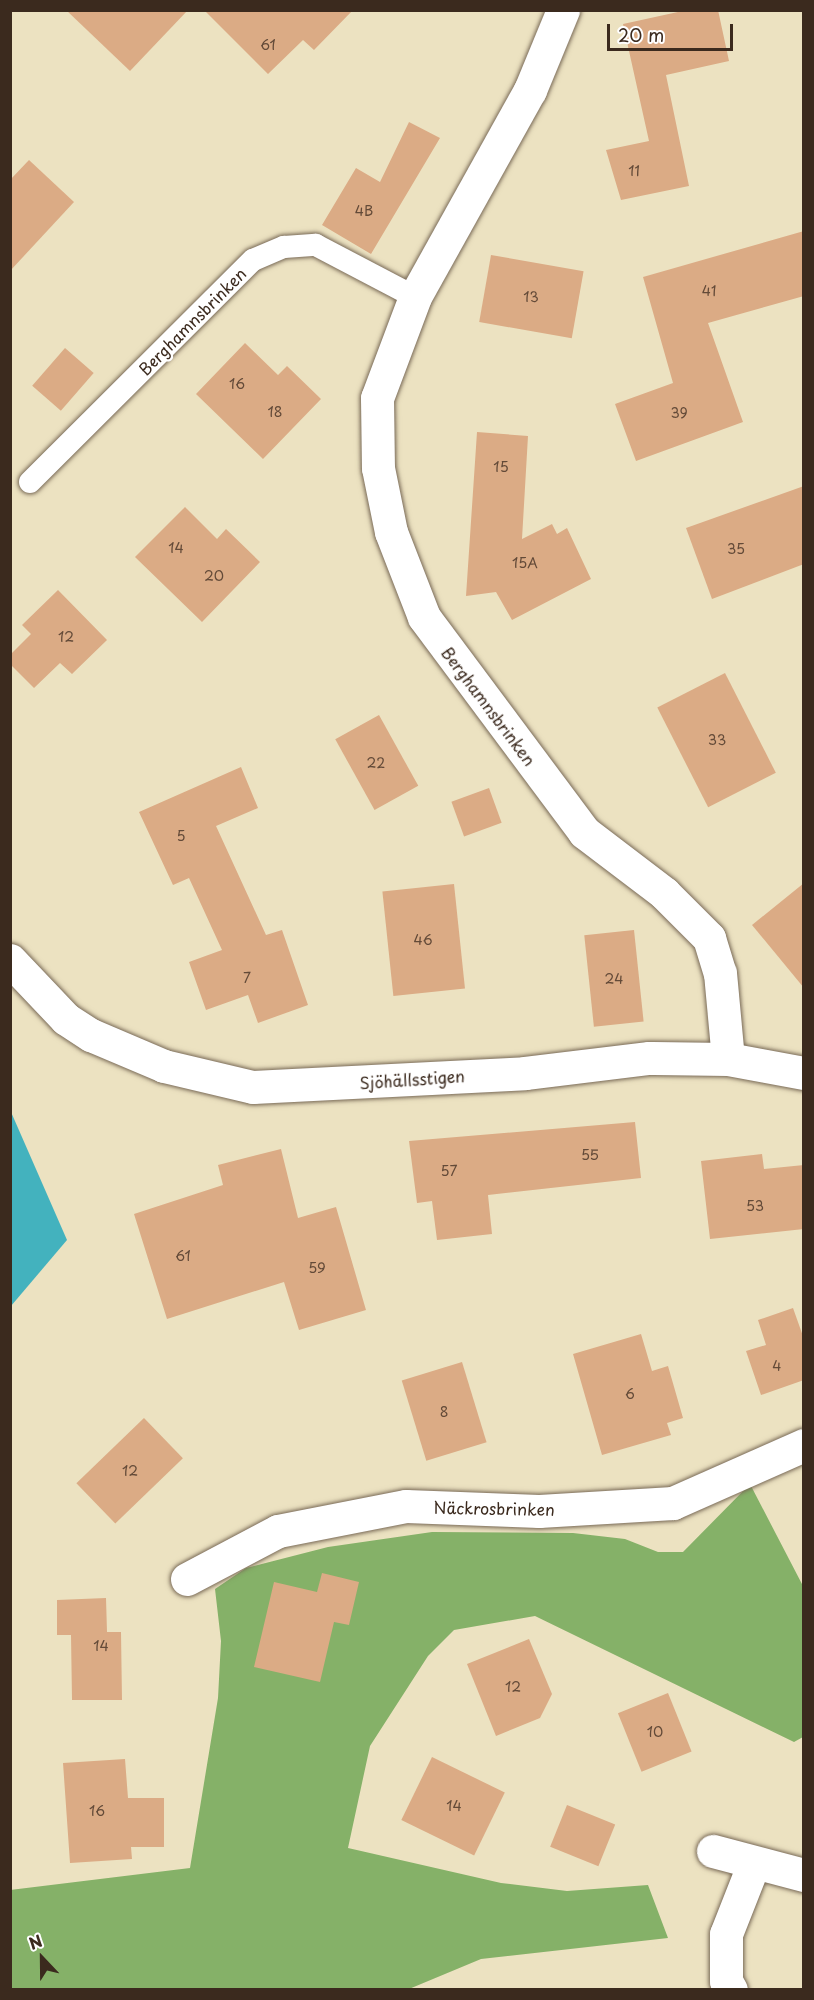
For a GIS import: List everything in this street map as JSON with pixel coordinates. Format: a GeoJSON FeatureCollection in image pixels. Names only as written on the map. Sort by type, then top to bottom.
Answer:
{"type":"FeatureCollection","features":[{"type":"Feature","properties":{"kind":"street","name":"Berghamnsbrinken"},"geometry":{"type":"LineString","coordinates":[[563,10],[530,90],[415,297],[377,399],[378,468],[391,532],[424,617],[584,832],[664,893],[708,938],[720,973],[728,1059]]}},
{"type":"Feature","properties":{"kind":"street","name":"Sjöhällsstigen"},"geometry":{"type":"LineString","coordinates":[[10,960],[42,996],[91,1035],[164,1066],[253,1087],[525,1073],[649,1059],[728,1059],[804,1073]]}},
{"type":"Feature","properties":{"kind":"street","name":"Näckrosbrinken"},"geometry":{"type":"LineString","coordinates":[[187,1579],[278,1531],[406,1506],[539,1511],[673,1503],[804,1445]]}},
{"type":"Feature","properties":{"kind":"street"},"geometry":{"type":"LineString","coordinates":[[712,1851],[804,1875]]}},
{"type":"Feature","properties":{"kind":"street"},"geometry":{"type":"LineString","coordinates":[[731,1989],[726,1981],[726,1934],[754,1863]]}},
{"type":"Feature","properties":{"kind":"lane","name":"Berghamnsbrinken"},"geometry":{"type":"LineString","coordinates":[[30,482],[253,260],[284,247],[316,245],[415,297]]}},
{"type":"Feature","properties":{"kind":"green space"},"geometry":{"type":"Polygon","coordinates":[[[750,1484],[803,1586],[803,1737],[794,1742],[535,1616],[454,1630],[428,1656],[370,1746],[348,1848],[501,1883],[567,1891],[648,1885],[668,1938],[481,1959],[409,1989],[11,1989],[10,1890],[190,1868],[218,1698],[221,1641],[215,1589],[246,1568],[328,1547],[432,1532],[573,1533],[625,1539],[658,1552],[683,1552],[750,1484]]]}},
{"type":"Feature","properties":{"kind":"water"},"geometry":{"type":"Polygon","coordinates":[[[11,1112],[67,1240],[10,1306],[11,1112]]]}},
{"type":"Feature","properties":{"kind":"building"},"geometry":{"type":"Polygon","coordinates":[[[66,10],[188,10],[130,71],[66,10]]]}},
{"type":"Feature","properties":{"kind":"building"},"geometry":{"type":"Polygon","coordinates":[[[204,10],[353,10],[314,50],[303,40],[268,74],[204,10]]]}},
{"type":"Feature","properties":{"kind":"building"},"geometry":{"type":"Polygon","coordinates":[[[687,10],[718,10],[729,61],[666,75],[689,186],[621,200],[606,150],[649,141],[623,24],[687,10]]]}},
{"type":"Feature","properties":{"kind":"building"},"geometry":{"type":"Polygon","coordinates":[[[409,122],[440,138],[371,254],[322,225],[356,168],[380,182],[409,122]]]}},
{"type":"Feature","properties":{"kind":"building"},"geometry":{"type":"Polygon","coordinates":[[[29,160],[74,202],[10,271],[10,180],[29,160]]]}},
{"type":"Feature","properties":{"kind":"building"},"geometry":{"type":"Polygon","coordinates":[[[804,231],[804,296],[708,323],[743,422],[636,461],[615,404],[673,383],[643,277],[804,231]]]}},
{"type":"Feature","properties":{"kind":"building"},"geometry":{"type":"Polygon","coordinates":[[[491,255],[584,271],[572,338],[479,322],[491,255]]]}},
{"type":"Feature","properties":{"kind":"building"},"geometry":{"type":"Polygon","coordinates":[[[245,343],[278,375],[287,366],[321,399],[263,459],[196,394],[245,343]]]}},
{"type":"Feature","properties":{"kind":"building"},"geometry":{"type":"Polygon","coordinates":[[[65,348],[94,373],[61,411],[32,386],[65,348]]]}},
{"type":"Feature","properties":{"kind":"building"},"geometry":{"type":"Polygon","coordinates":[[[477,432],[528,436],[522,539],[552,524],[557,534],[567,528],[591,579],[512,620],[496,592],[466,596],[477,432]]]}},
{"type":"Feature","properties":{"kind":"building"},"geometry":{"type":"Polygon","coordinates":[[[804,486],[804,564],[712,599],[686,528],[804,486]]]}},
{"type":"Feature","properties":{"kind":"building"},"geometry":{"type":"Polygon","coordinates":[[[185,507],[217,539],[226,529],[260,562],[202,622],[135,557],[185,507]]]}},
{"type":"Feature","properties":{"kind":"building"},"geometry":{"type":"Polygon","coordinates":[[[58,590],[107,640],[72,674],[60,663],[34,688],[10,664],[10,655],[31,634],[22,625],[58,590]]]}},
{"type":"Feature","properties":{"kind":"building"},"geometry":{"type":"Polygon","coordinates":[[[725,673],[776,773],[708,807],[657,708],[725,673]]]}},
{"type":"Feature","properties":{"kind":"building"},"geometry":{"type":"Polygon","coordinates":[[[379,715],[418,786],[375,810],[335,739],[379,715]]]}},
{"type":"Feature","properties":{"kind":"building"},"geometry":{"type":"Polygon","coordinates":[[[241,767],[258,808],[216,826],[266,935],[282,930],[308,1005],[258,1023],[248,995],[206,1010],[189,962],[222,950],[189,878],[173,885],[139,812],[241,767]]]}},
{"type":"Feature","properties":{"kind":"building"},"geometry":{"type":"Polygon","coordinates":[[[489,788],[502,823],[464,836],[451,802],[489,788]]]}},
{"type":"Feature","properties":{"kind":"building"},"geometry":{"type":"Polygon","coordinates":[[[804,883],[804,988],[752,925],[804,883]]]}},
{"type":"Feature","properties":{"kind":"building"},"geometry":{"type":"Polygon","coordinates":[[[454,884],[465,988],[393,996],[382,892],[454,884]]]}},
{"type":"Feature","properties":{"kind":"building"},"geometry":{"type":"Polygon","coordinates":[[[634,930],[644,1021],[594,1027],[584,935],[634,930]]]}},
{"type":"Feature","properties":{"kind":"building"},"geometry":{"type":"Polygon","coordinates":[[[635,1122],[641,1178],[488,1195],[492,1234],[437,1240],[432,1201],[417,1203],[409,1141],[635,1122]]]}},
{"type":"Feature","properties":{"kind":"building"},"geometry":{"type":"Polygon","coordinates":[[[281,1149],[298,1218],[336,1207],[366,1310],[299,1330],[284,1282],[167,1319],[134,1214],[223,1185],[218,1165],[281,1149]]]}},
{"type":"Feature","properties":{"kind":"building"},"geometry":{"type":"Polygon","coordinates":[[[762,1154],[764,1169],[804,1165],[804,1229],[710,1239],[701,1161],[762,1154]]]}},
{"type":"Feature","properties":{"kind":"building"},"geometry":{"type":"Polygon","coordinates":[[[793,1308],[804,1339],[804,1380],[761,1395],[746,1351],[766,1345],[758,1320],[793,1308]]]}},
{"type":"Feature","properties":{"kind":"building"},"geometry":{"type":"Polygon","coordinates":[[[641,1334],[652,1371],[668,1366],[683,1418],[667,1423],[671,1435],[602,1455],[573,1354],[641,1334]]]}},
{"type":"Feature","properties":{"kind":"building"},"geometry":{"type":"Polygon","coordinates":[[[462,1362],[487,1442],[426,1461],[402,1380],[462,1362]]]}},
{"type":"Feature","properties":{"kind":"building"},"geometry":{"type":"Polygon","coordinates":[[[144,1418],[183,1458],[115,1524],[76,1483],[144,1418]]]}},
{"type":"Feature","properties":{"kind":"building"},"geometry":{"type":"Polygon","coordinates":[[[322,1573],[359,1582],[349,1625],[334,1622],[320,1682],[254,1667],[274,1582],[317,1592],[322,1573]]]}},
{"type":"Feature","properties":{"kind":"building"},"geometry":{"type":"Polygon","coordinates":[[[106,1598],[107,1632],[121,1632],[122,1700],[72,1700],[71,1635],[57,1635],[57,1600],[106,1598]]]}},
{"type":"Feature","properties":{"kind":"building"},"geometry":{"type":"Polygon","coordinates":[[[529,1639],[552,1694],[540,1718],[496,1736],[467,1664],[529,1639]]]}},
{"type":"Feature","properties":{"kind":"building"},"geometry":{"type":"Polygon","coordinates":[[[668,1693],[692,1751],[642,1772],[618,1713],[668,1693]]]}},
{"type":"Feature","properties":{"kind":"building"},"geometry":{"type":"Polygon","coordinates":[[[432,1757],[505,1793],[474,1855],[401,1820],[432,1757]]]}},
{"type":"Feature","properties":{"kind":"building"},"geometry":{"type":"Polygon","coordinates":[[[125,1759],[128,1798],[164,1798],[164,1847],[131,1847],[132,1859],[70,1863],[63,1763],[125,1759]]]}},
{"type":"Feature","properties":{"kind":"building"},"geometry":{"type":"Polygon","coordinates":[[[567,1805],[615,1824],[598,1866],[550,1847],[567,1805]]]}}]}
